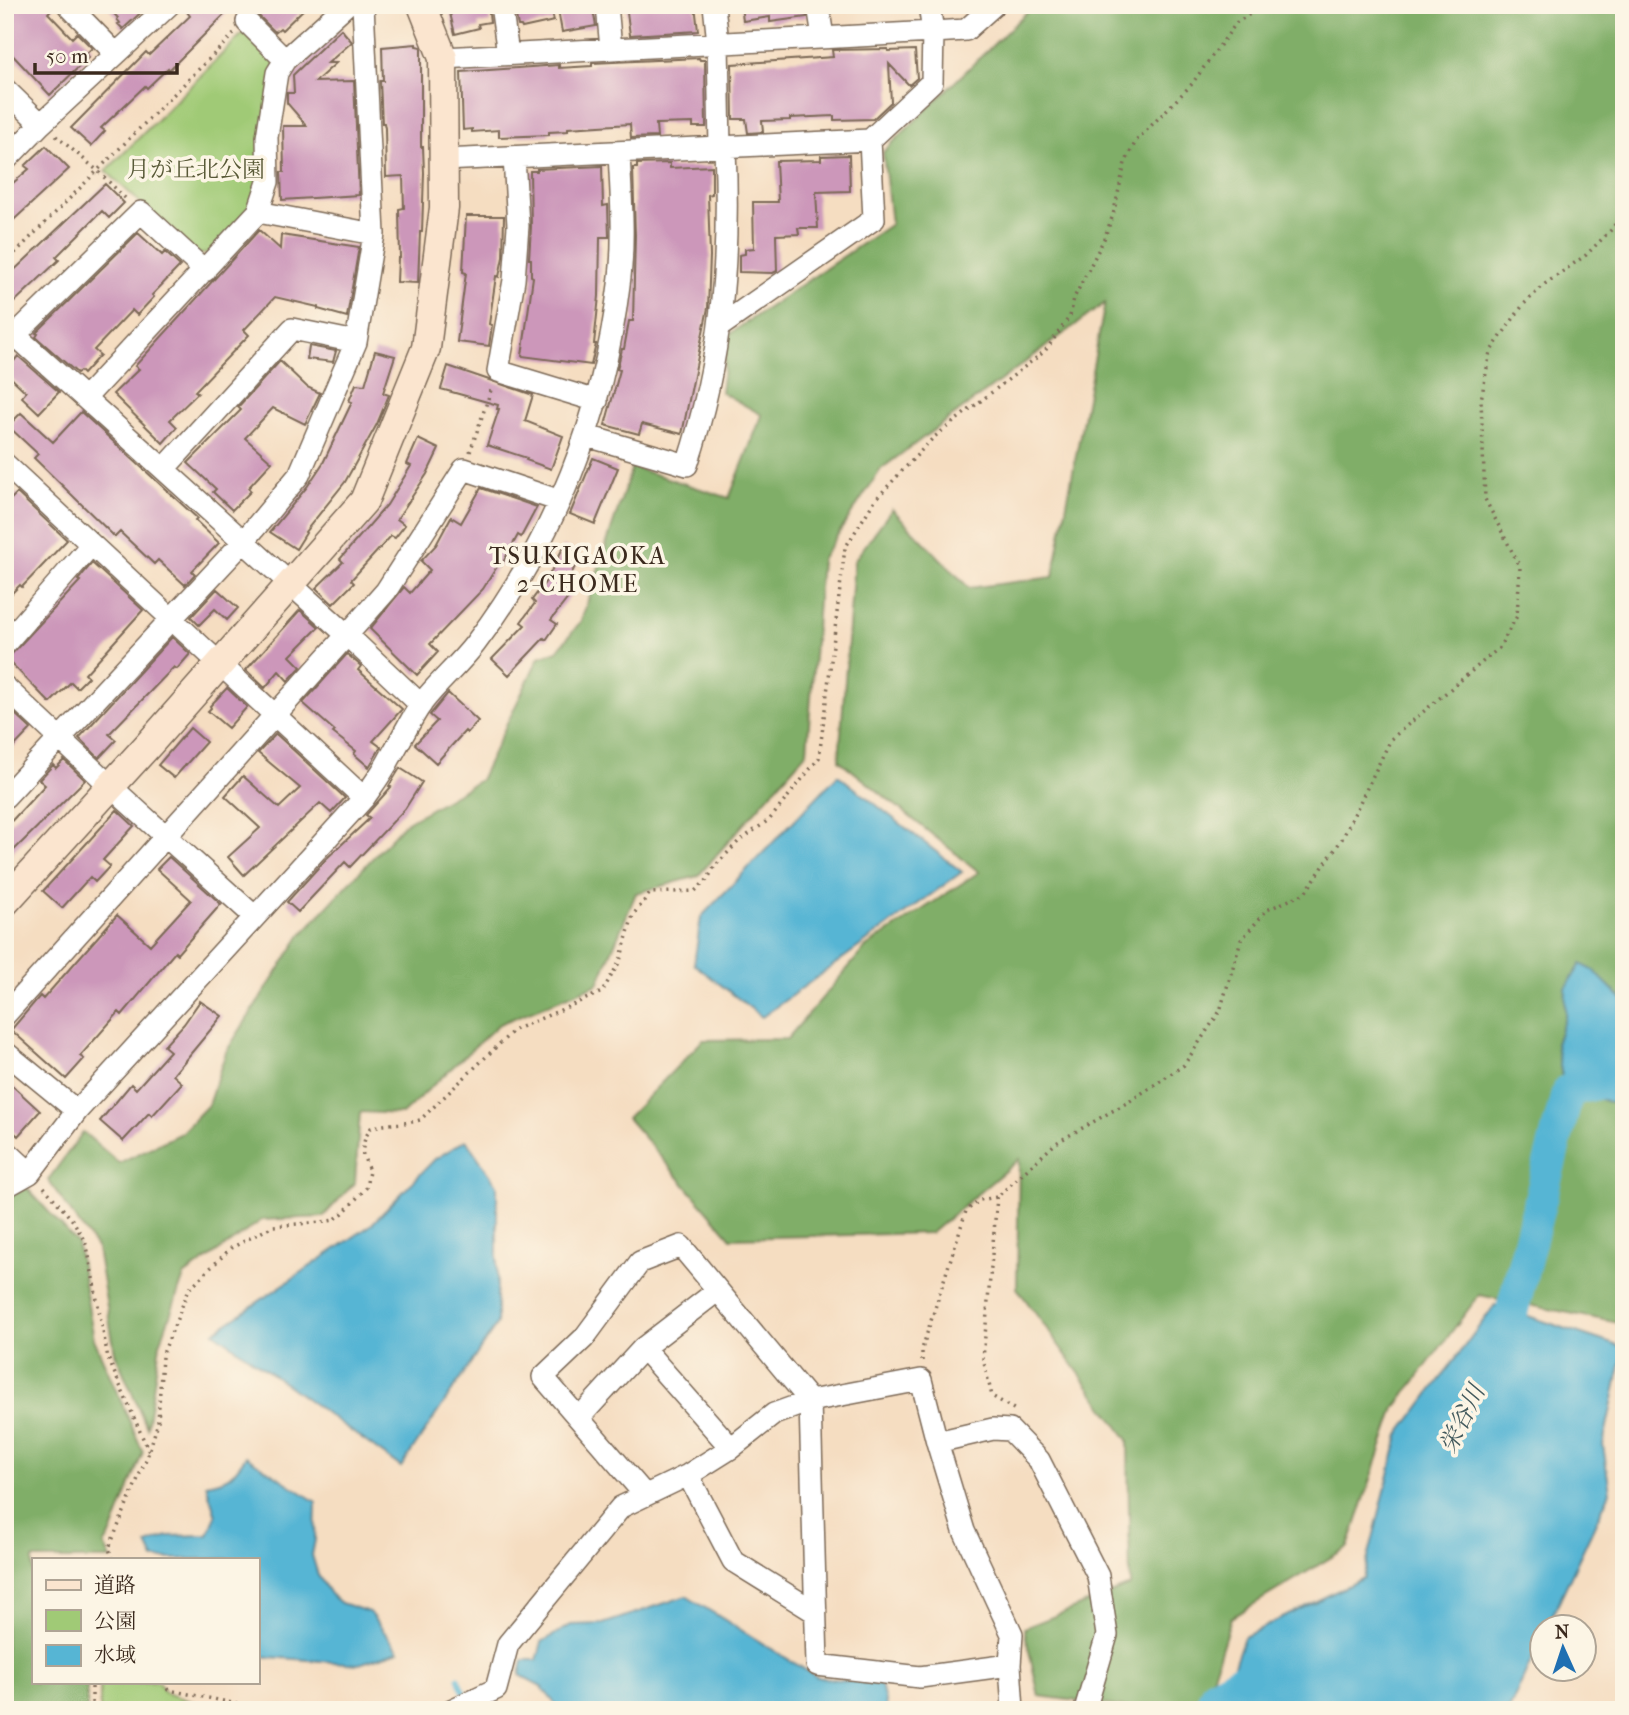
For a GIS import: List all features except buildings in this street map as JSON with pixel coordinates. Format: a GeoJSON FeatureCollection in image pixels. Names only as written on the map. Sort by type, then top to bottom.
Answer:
{"type":"FeatureCollection","features":[{"type":"Feature","properties":{"kind":"street"},"geometry":{"type":"LineString","coordinates":[[68,5],[116,54]]}},
{"type":"Feature","properties":{"kind":"street"},"geometry":{"type":"LineString","coordinates":[[5,160],[169,5]]}},
{"type":"Feature","properties":{"kind":"street"},"geometry":{"type":"LineString","coordinates":[[85,398],[258,212],[268,183],[267,137],[276,80],[285,60],[346,5]]}},
{"type":"Feature","properties":{"kind":"street"},"geometry":{"type":"LineString","coordinates":[[5,797],[244,541],[299,474],[356,342],[374,234],[363,5]]}},
{"type":"Feature","properties":{"kind":"street"},"geometry":{"type":"LineString","coordinates":[[5,902],[364,501],[426,348],[444,208],[443,58],[422,5]]}},
{"type":"Feature","properties":{"kind":"street"},"geometry":{"type":"LineString","coordinates":[[501,5],[508,54]]}},
{"type":"Feature","properties":{"kind":"street"},"geometry":{"type":"LineString","coordinates":[[607,5],[611,49]]}},
{"type":"Feature","properties":{"kind":"street"},"geometry":{"type":"LineString","coordinates":[[587,436],[687,466],[701,421],[724,299],[727,236],[714,5]]}},
{"type":"Feature","properties":{"kind":"street"},"geometry":{"type":"LineString","coordinates":[[818,5],[823,37]]}},
{"type":"Feature","properties":{"kind":"street"},"geometry":{"type":"LineString","coordinates":[[444,160],[870,140],[932,82],[933,32],[929,5]]}},
{"type":"Feature","properties":{"kind":"street"},"geometry":{"type":"LineString","coordinates":[[443,58],[966,30],[995,5]]}},
{"type":"Feature","properties":{"kind":"street"},"geometry":{"type":"LineString","coordinates":[[247,22],[285,60]]}},
{"type":"Feature","properties":{"kind":"street"},"geometry":{"type":"LineString","coordinates":[[5,89],[41,124]]}},
{"type":"Feature","properties":{"kind":"street"},"geometry":{"type":"LineString","coordinates":[[719,327],[874,219],[870,140]]}},
{"type":"Feature","properties":{"kind":"street"},"geometry":{"type":"LineString","coordinates":[[5,1187],[30,1173],[77,1111],[364,798],[421,705],[475,645],[529,564],[560,501],[587,436],[604,375],[620,283],[622,235],[619,152]]}},
{"type":"Feature","properties":{"kind":"street"},"geometry":{"type":"LineString","coordinates":[[514,157],[518,226],[514,281],[498,372],[597,401]]}},
{"type":"Feature","properties":{"kind":"street"},"geometry":{"type":"LineString","coordinates":[[205,271],[141,212],[10,340],[85,398],[421,705]]}},
{"type":"Feature","properties":{"kind":"street"},"geometry":{"type":"LineString","coordinates":[[258,212],[374,234]]}},
{"type":"Feature","properties":{"kind":"street"},"geometry":{"type":"LineString","coordinates":[[164,469],[292,329],[356,342]]}},
{"type":"Feature","properties":{"kind":"street"},"geometry":{"type":"LineString","coordinates":[[5,1015],[276,717],[386,591],[464,469],[560,501]]}},
{"type":"Feature","properties":{"kind":"street"},"geometry":{"type":"LineString","coordinates":[[8,473],[91,545],[364,798]]}},
{"type":"Feature","properties":{"kind":"street"},"geometry":{"type":"LineString","coordinates":[[5,644],[91,545]]}},
{"type":"Feature","properties":{"kind":"street"},"geometry":{"type":"LineString","coordinates":[[5,687],[166,838],[255,917]]}},
{"type":"Feature","properties":{"kind":"street"},"geometry":{"type":"LineString","coordinates":[[5,1052],[77,1111]]}},
{"type":"Feature","properties":{"kind":"street"},"geometry":{"type":"LineString","coordinates":[[5,1150],[30,1173]]}},
{"type":"Feature","properties":{"kind":"street"},"geometry":{"type":"LineString","coordinates":[[645,1495],[543,1377],[584,1338],[640,1262],[681,1246],[810,1401],[817,1665],[920,1677],[1010,1665]]}},
{"type":"Feature","properties":{"kind":"street"},"geometry":{"type":"LineString","coordinates":[[579,1418],[643,1348],[717,1291]]}},
{"type":"Feature","properties":{"kind":"street"},"geometry":{"type":"LineString","coordinates":[[643,1348],[731,1448]]}},
{"type":"Feature","properties":{"kind":"street"},"geometry":{"type":"LineString","coordinates":[[451,1710],[496,1689],[508,1644],[621,1507],[688,1475],[731,1448],[774,1414],[810,1401],[921,1380],[964,1531],[1012,1634],[1010,1665],[1013,1710]]}},
{"type":"Feature","properties":{"kind":"street"},"geometry":{"type":"LineString","coordinates":[[937,1442],[993,1429],[1010,1430],[1039,1460],[1098,1576],[1107,1635],[1085,1710]]}},
{"type":"Feature","properties":{"kind":"street"},"geometry":{"type":"LineString","coordinates":[[688,1475],[733,1561],[815,1612]]}},
{"type":"Feature","properties":{"kind":"path"},"geometry":{"type":"LineString","coordinates":[[113,1558],[109,1548],[149,1452],[158,1422],[162,1356],[189,1289],[231,1248],[272,1226],[334,1220],[343,1213],[366,1188],[369,1171],[362,1152],[365,1138],[371,1128],[385,1123],[410,1123],[420,1120],[514,1030],[602,992],[620,961],[633,915],[650,893],[695,891],[738,842],[770,820],[819,758],[845,548],[876,500],[933,438],[1045,351],[1070,316],[1074,298],[1104,239],[1113,215],[1125,163],[1136,141],[1191,85],[1237,22],[1265,5]]}},
{"type":"Feature","properties":{"kind":"path"},"geometry":{"type":"LineString","coordinates":[[5,263],[247,22]]}},
{"type":"Feature","properties":{"kind":"path"},"geometry":{"type":"LineString","coordinates":[[41,124],[98,171],[141,212]]}},
{"type":"Feature","properties":{"kind":"path"},"geometry":{"type":"LineString","coordinates":[[921,1380],[922,1349],[966,1211],[980,1200],[997,1197],[1056,1143],[1130,1101],[1184,1065],[1220,1011],[1241,940],[1267,910],[1305,894],[1342,839],[1391,739],[1499,648],[1517,616],[1520,567],[1485,499],[1481,400],[1490,352],[1523,304],[1545,284],[1586,255],[1613,228],[1624,208]]}},
{"type":"Feature","properties":{"kind":"path"},"geometry":{"type":"LineString","coordinates":[[464,469],[498,372]]}},
{"type":"Feature","properties":{"kind":"path"},"geometry":{"type":"LineString","coordinates":[[30,1173],[56,1198],[74,1222],[87,1246],[108,1358],[149,1452]]}},
{"type":"Feature","properties":{"kind":"path"},"geometry":{"type":"LineString","coordinates":[[997,1197],[983,1359],[992,1396],[1021,1413]]}},
{"type":"Feature","properties":{"kind":"path"},"geometry":{"type":"LineString","coordinates":[[92,1684],[92,1710]]}},
{"type":"Feature","properties":{"kind":"path"},"geometry":{"type":"LineString","coordinates":[[166,1684],[169,1690],[267,1710]]}},
{"type":"Feature","properties":{"kind":"green space"},"geometry":{"type":"Polygon","coordinates":[[[1034,5],[1624,5],[1624,1001],[1566,988],[1565,1017],[1556,1044],[1564,1087],[1624,1107],[1624,1324],[1479,1295],[1395,1408],[1348,1547],[1231,1618],[1202,1710],[1144,1710],[1039,1696],[1024,1628],[1130,1586],[1128,1440],[1017,1288],[1019,1159],[931,1233],[731,1238],[627,1118],[703,1040],[787,1039],[866,947],[979,872],[839,760],[854,561],[892,509],[969,588],[1053,577],[1105,303],[881,469],[821,560],[807,752],[698,876],[636,893],[598,984],[499,1024],[402,1114],[360,1112],[355,1182],[323,1217],[262,1220],[184,1276],[160,1344],[147,1428],[115,1353],[97,1249],[48,1180],[83,1132],[119,1163],[181,1133],[208,1105],[226,1052],[301,935],[404,824],[480,780],[539,657],[557,651],[581,621],[632,467],[729,498],[762,415],[721,392],[728,335],[891,224],[883,152],[1034,5]]]}},
{"type":"Feature","properties":{"kind":"green space","name":"月が丘北公園"},"geometry":{"type":"Polygon","coordinates":[[[252,24],[285,60],[260,182],[250,209],[212,253],[196,255],[106,171],[252,24]]]}},
{"type":"Feature","properties":{"kind":"green space"},"geometry":{"type":"Polygon","coordinates":[[[27,1188],[77,1243],[94,1339],[143,1452],[111,1534],[104,1545],[110,1558],[32,1558],[32,1684],[87,1684],[87,1710],[5,1710],[5,1198],[27,1188]]]}},
{"type":"Feature","properties":{"kind":"green space"},"geometry":{"type":"Polygon","coordinates":[[[100,1684],[160,1684],[165,1693],[194,1702],[195,1710],[100,1710],[100,1684]]]}},
{"type":"Feature","properties":{"kind":"water"},"geometry":{"type":"Polygon","coordinates":[[[838,775],[962,872],[762,1017],[694,964],[701,917],[838,775]]]}},
{"type":"Feature","properties":{"kind":"water"},"geometry":{"type":"Polygon","coordinates":[[[1581,964],[1593,970],[1624,1001],[1624,1107],[1564,1087],[1556,1044],[1565,1017],[1566,988],[1581,964]]]}},
{"type":"Feature","properties":{"kind":"water"},"geometry":{"type":"Polygon","coordinates":[[[466,1140],[497,1185],[497,1324],[401,1467],[214,1332],[371,1225],[435,1159],[466,1140]]]}},
{"type":"Feature","properties":{"kind":"water"},"geometry":{"type":"Polygon","coordinates":[[[1495,1305],[1624,1348],[1603,1445],[1610,1492],[1553,1614],[1528,1614],[1528,1668],[1509,1710],[1290,1710],[1225,1690],[1244,1637],[1363,1578],[1399,1435],[1495,1305]]]}},
{"type":"Feature","properties":{"kind":"water"},"geometry":{"type":"Polygon","coordinates":[[[246,1456],[316,1502],[312,1555],[318,1575],[330,1594],[341,1603],[369,1612],[399,1651],[359,1664],[259,1656],[259,1558],[154,1558],[147,1544],[168,1536],[208,1535],[216,1516],[206,1484],[230,1476],[246,1456]]]}},
{"type":"Feature","properties":{"kind":"water"},"geometry":{"type":"Polygon","coordinates":[[[686,1596],[817,1677],[881,1685],[887,1710],[560,1710],[541,1686],[520,1675],[523,1660],[537,1660],[542,1642],[571,1625],[603,1624],[686,1596]]]}},
{"type":"Feature","properties":{"kind":"waterway","name":"栄谷川"},"geometry":{"type":"LineString","coordinates":[[1494,1353],[1509,1323],[1568,1091],[1624,1076]]}},
{"type":"Feature","properties":{"kind":"waterway","name":"栄谷川"},"geometry":{"type":"LineString","coordinates":[[1209,1710],[1216,1694],[1264,1667]]}},
{"type":"Feature","properties":{"kind":"waterway"},"geometry":{"type":"LineString","coordinates":[[458,1678],[466,1698]]}},
{"type":"Feature","properties":{"kind":"district","name":"TSUKIGAOKA 2-CHOME"},"geometry":{"type":"Point","coordinates":[578,570]}}]}
